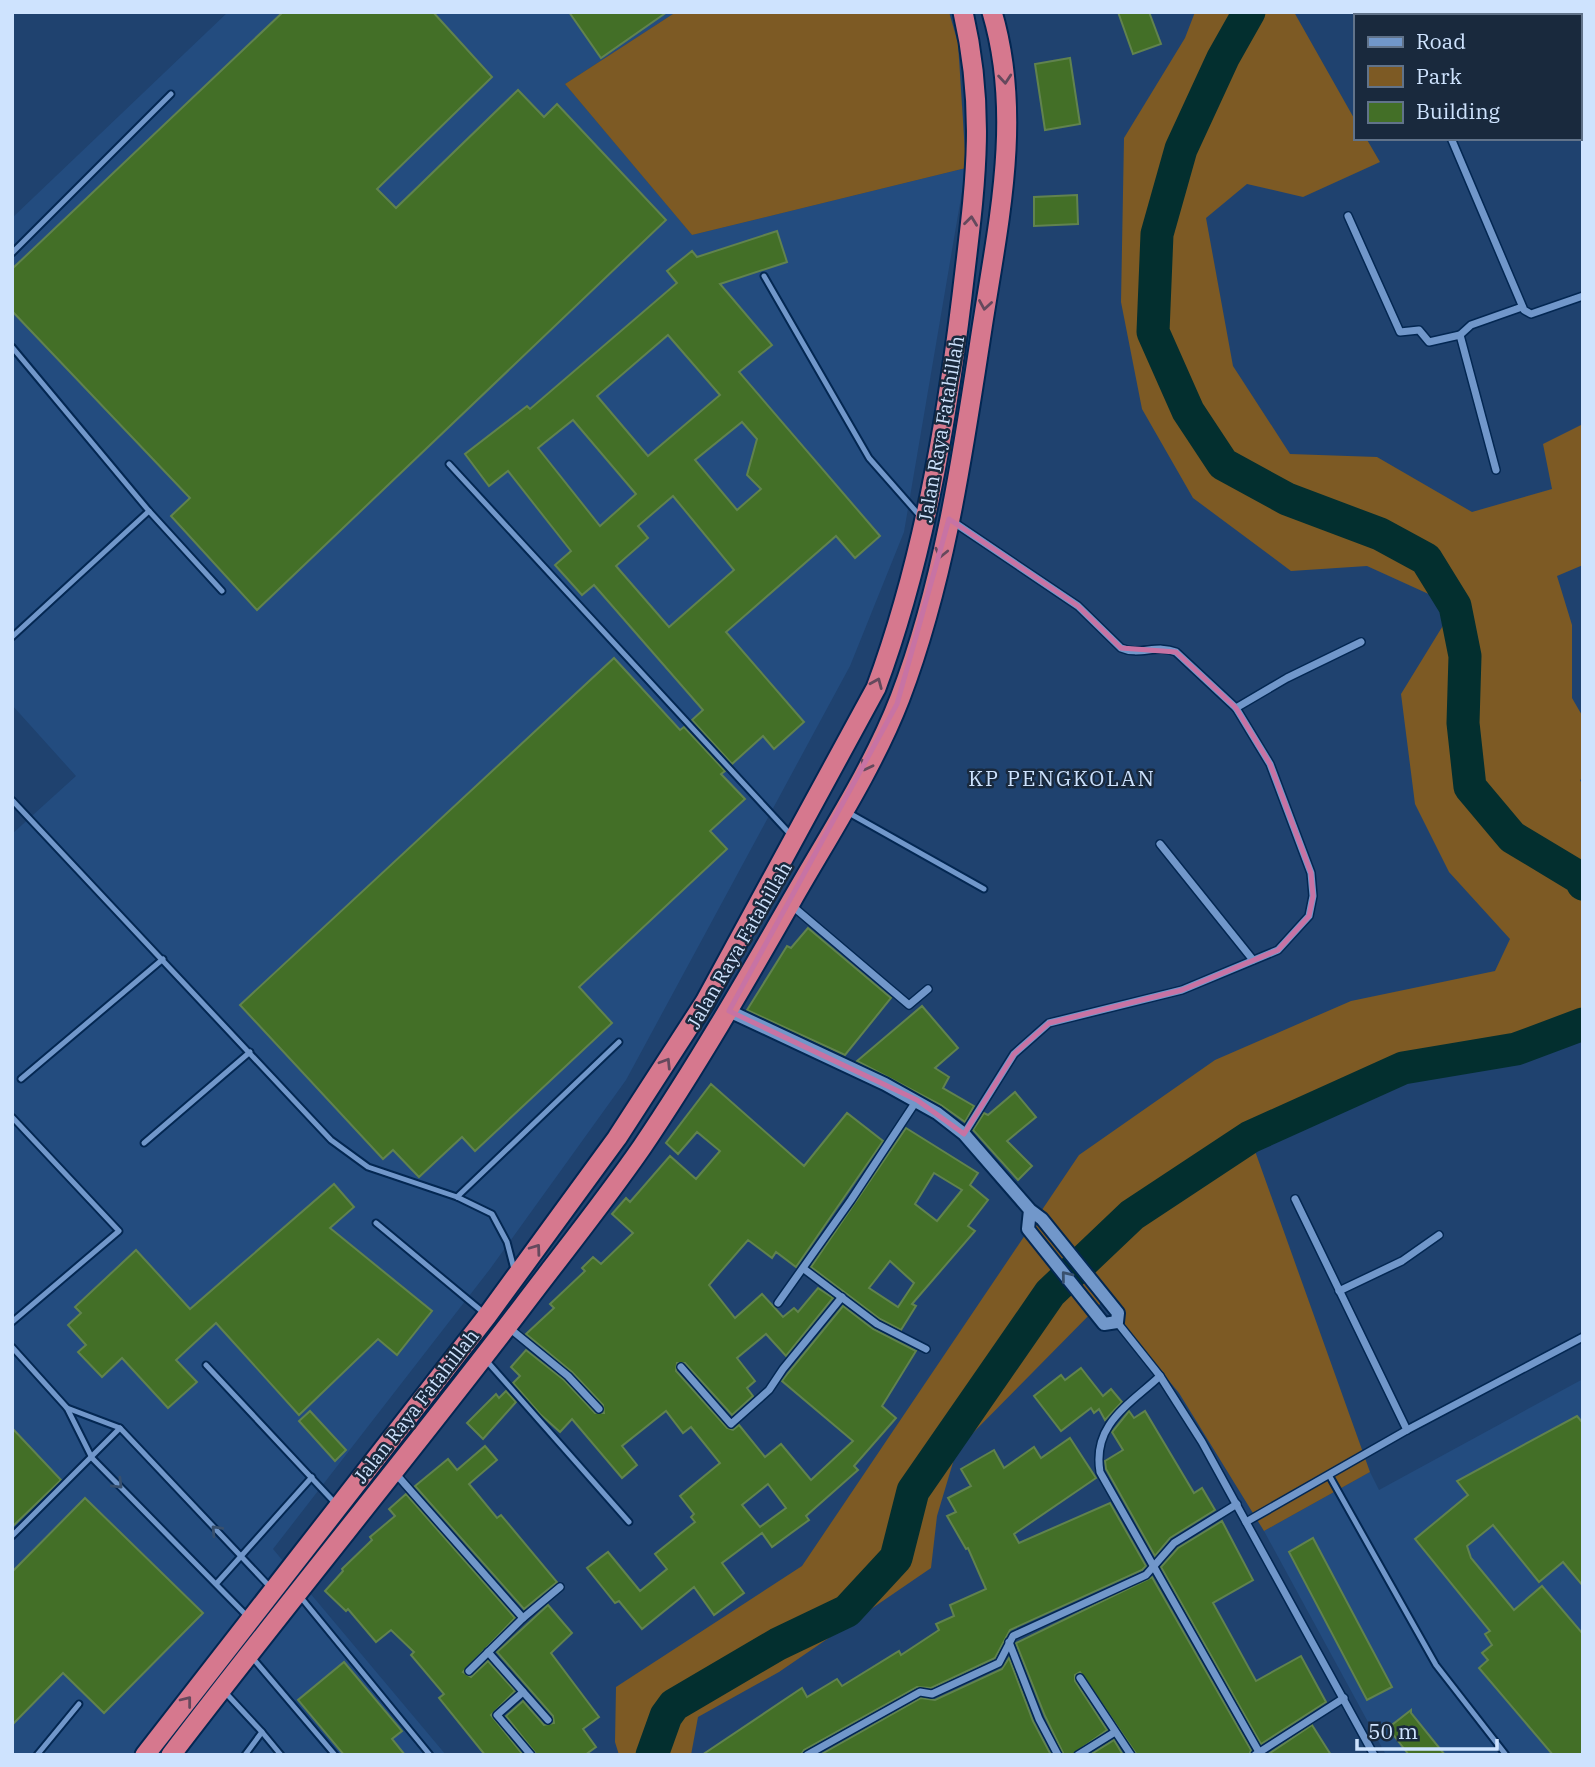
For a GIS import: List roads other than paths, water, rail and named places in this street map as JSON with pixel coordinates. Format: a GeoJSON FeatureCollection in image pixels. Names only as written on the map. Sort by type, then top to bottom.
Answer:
{"type":"FeatureCollection","features":[{"type":"Feature","properties":{"kind":"highway","name":"Jalan Raya Fatahillah"},"geometry":{"type":"LineString","coordinates":[[145,1755],[265,1609],[339,1507],[487,1316],[660,1074],[705,1002],[876,688],[894,640],[948,411],[976,174],[977,82],[963,12]]}},
{"type":"Feature","properties":{"kind":"highway","name":"Jalan Raya Fatahillah"},"geometry":{"type":"LineString","coordinates":[[171,1755],[250,1653],[265,1609],[297,1592],[394,1473],[640,1150],[729,1011],[843,810],[897,704],[913,662],[949,519],[967,425],[1006,169],[1007,112],[1004,66],[992,12]]}},
{"type":"Feature","properties":{"kind":"street"},"geometry":{"type":"LineString","coordinates":[[1452,140],[1522,307],[1531,314],[1583,296]]}},
{"type":"Feature","properties":{"kind":"street"},"geometry":{"type":"LineString","coordinates":[[1348,216],[1400,332],[1419,330],[1429,342],[1460,335],[1471,326],[1522,307]]}},
{"type":"Feature","properties":{"kind":"street"},"geometry":{"type":"LineString","coordinates":[[1460,335],[1496,470]]}},
{"type":"Feature","properties":{"kind":"street"},"geometry":{"type":"LineString","coordinates":[[949,519],[1077,606],[1121,648],[1129,652],[1166,648],[1175,652],[1236,708],[1270,764],[1311,873],[1313,896],[1309,916],[1278,950],[1182,990],[1049,1023],[1014,1054],[964,1134]]}},
{"type":"Feature","properties":{"kind":"street"},"geometry":{"type":"LineString","coordinates":[[1236,708],[1287,678],[1361,642]]}},
{"type":"Feature","properties":{"kind":"street"},"geometry":{"type":"LineString","coordinates":[[1160,844],[1253,960]]}},
{"type":"Feature","properties":{"kind":"street"},"geometry":{"type":"LineString","coordinates":[[790,904],[909,1005],[928,989]]}},
{"type":"Feature","properties":{"kind":"street"},"geometry":{"type":"LineString","coordinates":[[729,1011],[917,1100],[964,1134],[1030,1210],[1042,1219],[1113,1320]]}},
{"type":"Feature","properties":{"kind":"street"},"geometry":{"type":"LineString","coordinates":[[778,1303],[804,1269],[917,1100]]}},
{"type":"Feature","properties":{"kind":"street"},"geometry":{"type":"LineString","coordinates":[[1294,1199],[1407,1430]]}},
{"type":"Feature","properties":{"kind":"street"},"geometry":{"type":"LineString","coordinates":[[1030,1210],[1028,1229],[1113,1320],[1160,1376],[1237,1504],[1374,1755]]}},
{"type":"Feature","properties":{"kind":"street"},"geometry":{"type":"LineString","coordinates":[[1339,1291],[1402,1261],[1439,1235]]}},
{"type":"Feature","properties":{"kind":"street"},"geometry":{"type":"LineString","coordinates":[[804,1269],[877,1324],[926,1349]]}},
{"type":"Feature","properties":{"kind":"street"},"geometry":{"type":"LineString","coordinates":[[681,1367],[731,1424],[769,1390],[842,1297]]}},
{"type":"Feature","properties":{"kind":"street"},"geometry":{"type":"LineString","coordinates":[[507,1326],[568,1376],[599,1409]]}},
{"type":"Feature","properties":{"kind":"street"},"geometry":{"type":"LineString","coordinates":[[1246,1522],[1407,1430],[1583,1337]]}},
{"type":"Feature","properties":{"kind":"street"},"geometry":{"type":"LineString","coordinates":[[1160,1376],[1111,1421],[1099,1443],[1097,1454],[1100,1472],[1155,1565],[1257,1753],[1344,1698]]}},
{"type":"Feature","properties":{"kind":"street"},"geometry":{"type":"LineString","coordinates":[[394,1473],[523,1618]]}},
{"type":"Feature","properties":{"kind":"street"},"geometry":{"type":"LineString","coordinates":[[807,1755],[920,1692],[932,1693],[999,1663],[1013,1636],[1146,1575],[1174,1543],[1237,1504]]}},
{"type":"Feature","properties":{"kind":"street"},"geometry":{"type":"LineString","coordinates":[[469,1671],[523,1618],[561,1587]]}},
{"type":"Feature","properties":{"kind":"street"},"geometry":{"type":"LineString","coordinates":[[1009,1641],[1039,1719],[1058,1755]]}},
{"type":"Feature","properties":{"kind":"street"},"geometry":{"type":"LineString","coordinates":[[488,1652],[548,1720]]}},
{"type":"Feature","properties":{"kind":"street"},"geometry":{"type":"LineString","coordinates":[[1080,1678],[1131,1755]]}},
{"type":"Feature","properties":{"kind":"street"},"geometry":{"type":"LineString","coordinates":[[523,1692],[497,1715],[531,1755]]}},
{"type":"Feature","properties":{"kind":"street"},"geometry":{"type":"LineString","coordinates":[[1078,1755],[1115,1732]]}},
{"type":"Feature","properties":{"kind":"lane"},"geometry":{"type":"LineString","coordinates":[[12,253],[171,94]]}},
{"type":"Feature","properties":{"kind":"lane"},"geometry":{"type":"LineString","coordinates":[[764,276],[869,458],[923,518]]}},
{"type":"Feature","properties":{"kind":"lane"},"geometry":{"type":"LineString","coordinates":[[12,346],[149,511],[222,591]]}},
{"type":"Feature","properties":{"kind":"lane"},"geometry":{"type":"LineString","coordinates":[[449,464],[795,838]]}},
{"type":"Feature","properties":{"kind":"lane"},"geometry":{"type":"LineString","coordinates":[[12,637],[149,511]]}},
{"type":"Feature","properties":{"kind":"lane"},"geometry":{"type":"LineString","coordinates":[[12,800],[331,1140],[350,1156],[387,1174],[457,1197],[492,1214],[507,1242],[516,1276]]}},
{"type":"Feature","properties":{"kind":"lane"},"geometry":{"type":"LineString","coordinates":[[843,810],[984,889]]}},
{"type":"Feature","properties":{"kind":"lane"},"geometry":{"type":"LineString","coordinates":[[20,1079],[163,959]]}},
{"type":"Feature","properties":{"kind":"lane"},"geometry":{"type":"LineString","coordinates":[[457,1197],[620,1042]]}},
{"type":"Feature","properties":{"kind":"lane"},"geometry":{"type":"LineString","coordinates":[[144,1143],[250,1052]]}},
{"type":"Feature","properties":{"kind":"lane"},"geometry":{"type":"LineString","coordinates":[[12,1117],[118,1231],[12,1322]]}},
{"type":"Feature","properties":{"kind":"lane"},"geometry":{"type":"LineString","coordinates":[[376,1223],[487,1316]]}},
{"type":"Feature","properties":{"kind":"lane"},"geometry":{"type":"LineString","coordinates":[[12,1347],[67,1408],[92,1458],[216,1583],[265,1609]]}},
{"type":"Feature","properties":{"kind":"lane"},"geometry":{"type":"LineString","coordinates":[[484,1357],[629,1522]]}},
{"type":"Feature","properties":{"kind":"lane"},"geometry":{"type":"LineString","coordinates":[[206,1365],[339,1507]]}},
{"type":"Feature","properties":{"kind":"lane"},"geometry":{"type":"LineString","coordinates":[[67,1408],[120,1428],[240,1556],[265,1609]]}},
{"type":"Feature","properties":{"kind":"lane"},"geometry":{"type":"LineString","coordinates":[[12,1536],[120,1428]]}},
{"type":"Feature","properties":{"kind":"lane"},"geometry":{"type":"LineString","coordinates":[[1329,1475],[1436,1665],[1506,1755]]}},
{"type":"Feature","properties":{"kind":"lane"},"geometry":{"type":"LineString","coordinates":[[216,1583],[312,1477]]}},
{"type":"Feature","properties":{"kind":"lane"},"geometry":{"type":"LineString","coordinates":[[297,1592],[430,1755]]}},
{"type":"Feature","properties":{"kind":"lane"},"geometry":{"type":"LineString","coordinates":[[250,1653],[335,1755]]}},
{"type":"Feature","properties":{"kind":"lane"},"geometry":{"type":"LineString","coordinates":[[222,1689],[281,1755]]}},
{"type":"Feature","properties":{"kind":"lane"},"geometry":{"type":"LineString","coordinates":[[37,1755],[79,1704]]}},
{"type":"Feature","properties":{"kind":"lane"},"geometry":{"type":"LineString","coordinates":[[245,1755],[262,1732]]}},
{"type":"Feature","properties":{"kind":"waterway"},"geometry":{"type":"LineString","coordinates":[[1249,12],[1223,58],[1181,149],[1157,234],[1153,332],[1188,411],[1223,464],[1287,499],[1380,534],[1426,559],[1455,606],[1465,656],[1463,723],[1470,787],[1512,837],[1580,878],[1583,884]]}},
{"type":"Feature","properties":{"kind":"waterway"},"geometry":{"type":"LineString","coordinates":[[652,1755],[666,1716],[674,1705],[778,1644],[847,1611],[896,1558],[913,1491],[1050,1293],[1132,1215],[1250,1137],[1403,1068],[1516,1049],[1583,1024]]}},
{"type":"Feature","properties":{"kind":"district","name":"KP PENGKOLAN"},"geometry":{"type":"Point","coordinates":[1062,778]}}]}
